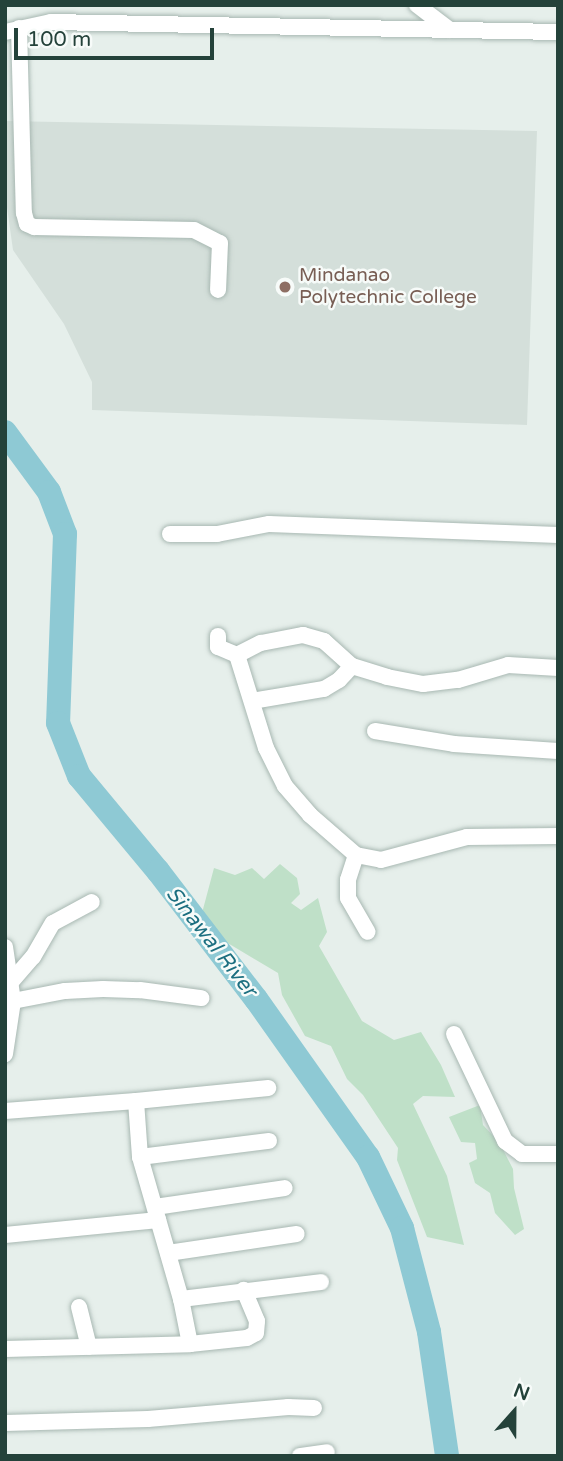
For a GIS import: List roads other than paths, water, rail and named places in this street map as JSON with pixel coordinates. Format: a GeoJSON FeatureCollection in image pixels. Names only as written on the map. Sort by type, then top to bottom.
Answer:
{"type":"FeatureCollection","features":[{"type":"Feature","properties":{"kind":"street"},"geometry":{"type":"LineString","coordinates":[[417,5],[450,30]]}},
{"type":"Feature","properties":{"kind":"street"},"geometry":{"type":"LineString","coordinates":[[218,290],[220,243],[202,233],[176,228],[34,227],[27,224],[24,213],[12,30],[51,22],[558,32]]}},
{"type":"Feature","properties":{"kind":"street"},"geometry":{"type":"LineString","coordinates":[[170,534],[217,534],[269,524],[558,535]]}},
{"type":"Feature","properties":{"kind":"street"},"geometry":{"type":"LineString","coordinates":[[237,655],[261,643],[303,635],[324,641],[352,666],[423,684],[458,680],[508,665],[558,668]]}},
{"type":"Feature","properties":{"kind":"street"},"geometry":{"type":"LineString","coordinates":[[218,636],[218,647],[237,655],[266,748],[285,786],[310,815],[356,855],[381,860],[467,837],[558,836]]}},
{"type":"Feature","properties":{"kind":"street"},"geometry":{"type":"LineString","coordinates":[[252,701],[324,689],[339,680],[352,666]]}},
{"type":"Feature","properties":{"kind":"street"},"geometry":{"type":"LineString","coordinates":[[375,731],[463,745],[558,751]]}},
{"type":"Feature","properties":{"kind":"street"},"geometry":{"type":"LineString","coordinates":[[356,855],[348,880],[348,898],[368,932]]}},
{"type":"Feature","properties":{"kind":"street"},"geometry":{"type":"LineString","coordinates":[[11,982],[33,957],[53,923],[92,902]]}},
{"type":"Feature","properties":{"kind":"street"},"geometry":{"type":"LineString","coordinates":[[5,947],[13,1001],[5,1054]]}},
{"type":"Feature","properties":{"kind":"street"},"geometry":{"type":"LineString","coordinates":[[13,1001],[65,991],[103,989],[140,990],[201,998]]}},
{"type":"Feature","properties":{"kind":"street"},"geometry":{"type":"LineString","coordinates":[[454,1034],[505,1141],[523,1154],[558,1154]]}},
{"type":"Feature","properties":{"kind":"street"},"geometry":{"type":"LineString","coordinates":[[5,1111],[268,1088]]}},
{"type":"Feature","properties":{"kind":"street"},"geometry":{"type":"LineString","coordinates":[[136,1101],[140,1157],[181,1299],[190,1344]]}},
{"type":"Feature","properties":{"kind":"street"},"geometry":{"type":"LineString","coordinates":[[140,1157],[269,1141]]}},
{"type":"Feature","properties":{"kind":"street"},"geometry":{"type":"LineString","coordinates":[[5,1235],[157,1213],[285,1188]]}},
{"type":"Feature","properties":{"kind":"street"},"geometry":{"type":"LineString","coordinates":[[168,1253],[297,1234]]}},
{"type":"Feature","properties":{"kind":"street"},"geometry":{"type":"LineString","coordinates":[[181,1299],[321,1282]]}},
{"type":"Feature","properties":{"kind":"street"},"geometry":{"type":"LineString","coordinates":[[5,1349],[190,1344],[253,1336],[257,1321],[244,1290]]}},
{"type":"Feature","properties":{"kind":"street"},"geometry":{"type":"LineString","coordinates":[[79,1307],[89,1347]]}},
{"type":"Feature","properties":{"kind":"street"},"geometry":{"type":"LineString","coordinates":[[5,1423],[148,1419],[288,1407],[314,1408]]}},
{"type":"Feature","properties":{"kind":"street"},"geometry":{"type":"LineString","coordinates":[[300,1456],[327,1452]]}},
{"type":"Feature","properties":{"kind":"waterway","name":"Sinawal River"},"geometry":{"type":"LineString","coordinates":[[5,432],[49,492],[65,534],[58,723],[79,776],[158,871],[256,999],[368,1157],[402,1228],[429,1332],[447,1456]]}},
{"type":"Feature","properties":{"kind":"place","name":"Mindanao Polytechnic College"},"geometry":{"type":"Point","coordinates":[285,287]}}]}
